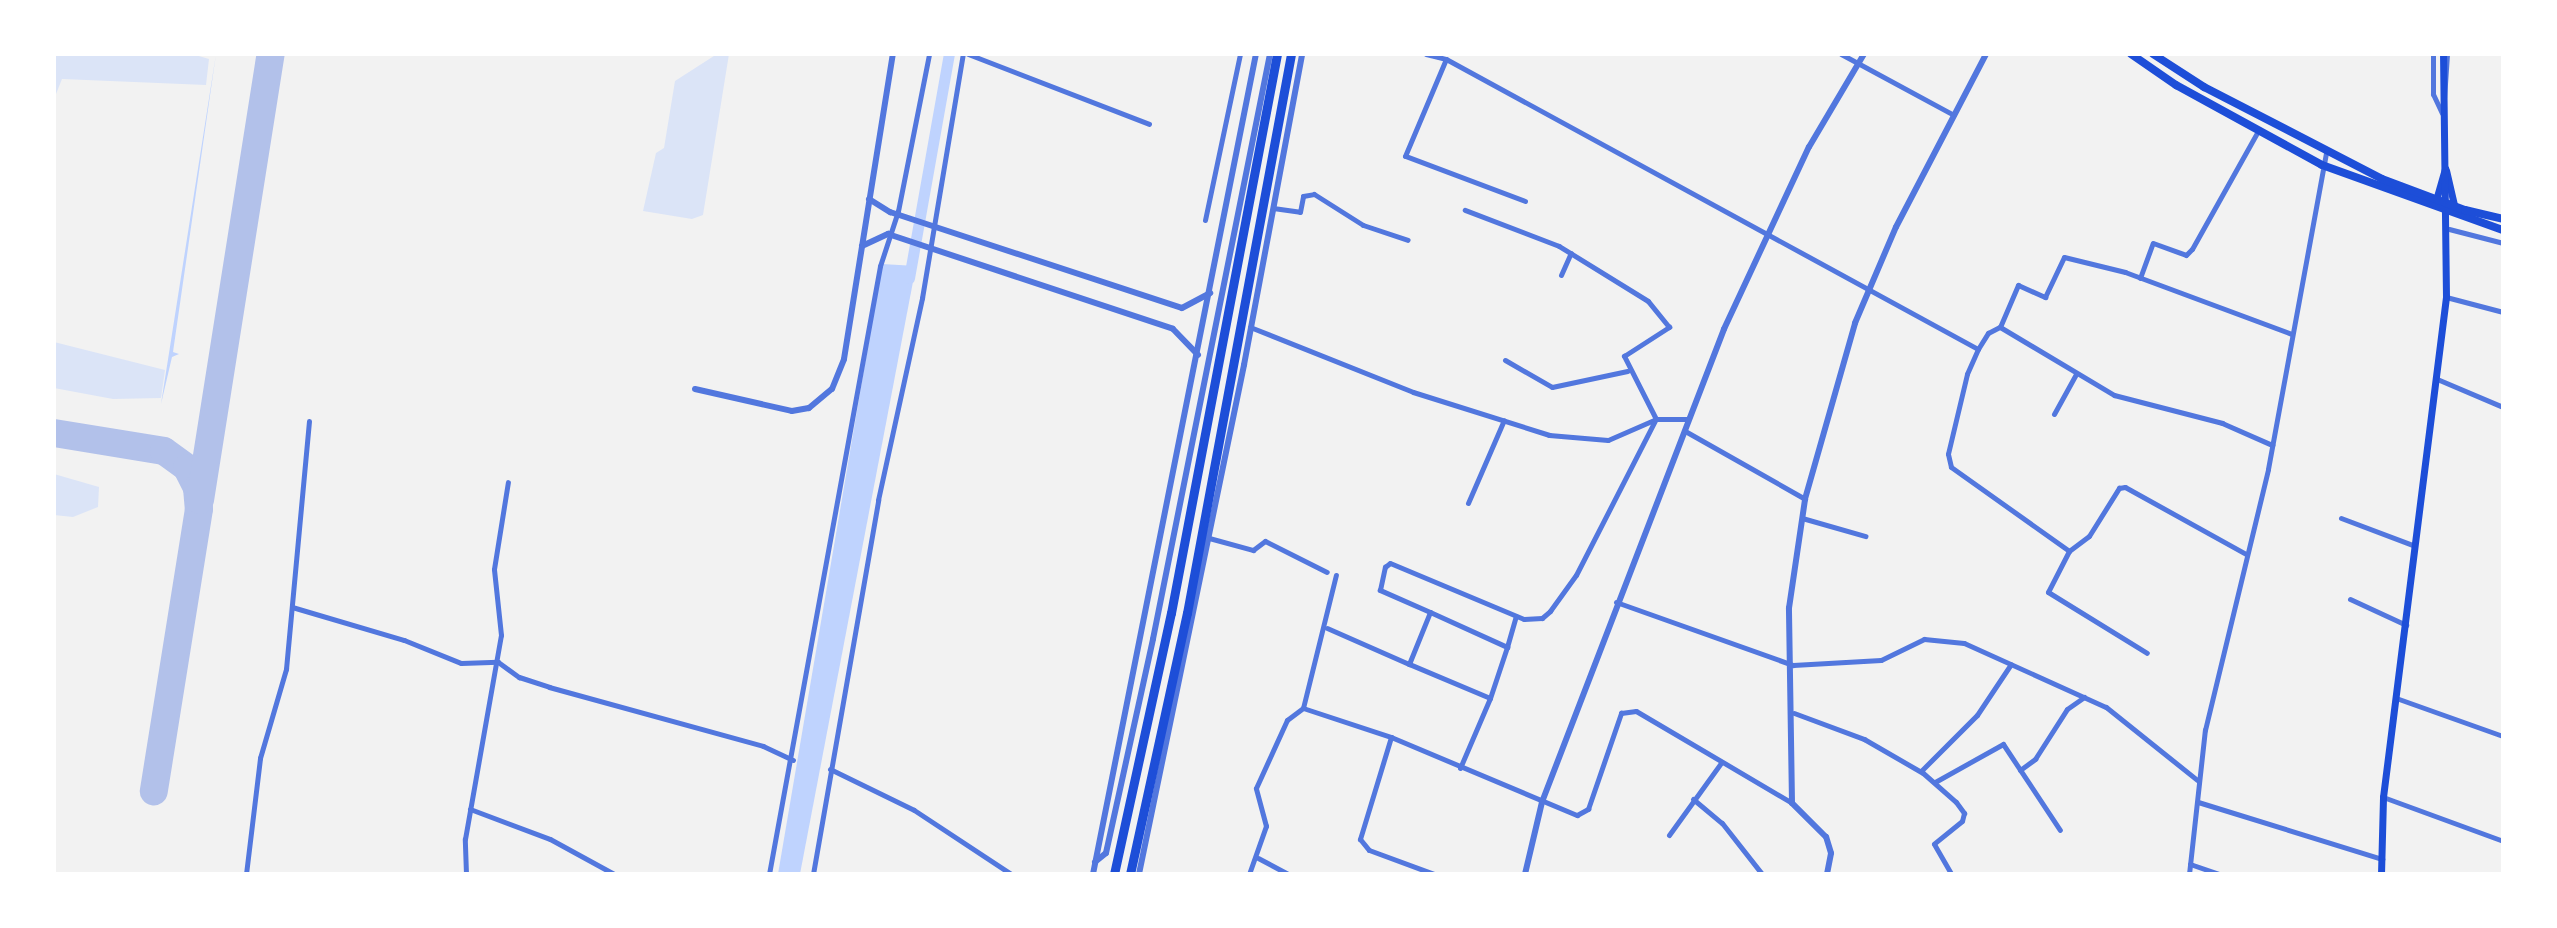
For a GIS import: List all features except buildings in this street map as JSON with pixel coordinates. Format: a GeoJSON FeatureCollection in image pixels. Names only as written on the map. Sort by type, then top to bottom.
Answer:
{"type":"FeatureCollection","features":[{"type":"Feature","properties":{"kind":"highway"},"geometry":{"type":"LineString","coordinates":[[1114,874],[1171,613],[1277,54]]}},
{"type":"Feature","properties":{"kind":"highway"},"geometry":{"type":"LineString","coordinates":[[1130,874],[1187,613],[1291,54]]}},
{"type":"Feature","properties":{"kind":"main road"},"geometry":{"type":"LineString","coordinates":[[2131,54],[2322,165],[2449,208],[2503,230]]}},
{"type":"Feature","properties":{"kind":"main road"},"geometry":{"type":"LineString","coordinates":[[2153,54],[2326,152],[2449,208],[2503,219]]}},
{"type":"Feature","properties":{"kind":"main road"},"geometry":{"type":"LineString","coordinates":[[2381,874],[2383,797],[2446,297],[2449,208],[2443,113],[2445,54]]}},
{"type":"Feature","properties":{"kind":"main road"},"geometry":{"type":"LineString","coordinates":[[2436,200],[2445,168]]}},
{"type":"Feature","properties":{"kind":"street"},"geometry":{"type":"LineString","coordinates":[[695,389],[792,411],[809,408],[832,389],[844,359],[893,54]]}},
{"type":"Feature","properties":{"kind":"street"},"geometry":{"type":"LineString","coordinates":[[769,874],[793,760],[880,266],[898,211],[929,54]]}},
{"type":"Feature","properties":{"kind":"street"},"geometry":{"type":"LineString","coordinates":[[813,874],[878,500],[922,298],[965,54],[1149,124]]}},
{"type":"Feature","properties":{"kind":"street"},"geometry":{"type":"LineString","coordinates":[[1205,220],[1240,54]]}},
{"type":"Feature","properties":{"kind":"street"},"geometry":{"type":"LineString","coordinates":[[1093,874],[1212,292],[1256,54]]}},
{"type":"Feature","properties":{"kind":"street"},"geometry":{"type":"LineString","coordinates":[[1095,862],[1106,853],[1153,639],[1270,54]]}},
{"type":"Feature","properties":{"kind":"street"},"geometry":{"type":"LineString","coordinates":[[1139,874],[1209,538],[1302,54]]}},
{"type":"Feature","properties":{"kind":"street"},"geometry":{"type":"LineString","coordinates":[[1426,54],[1446,59],[1978,349]]}},
{"type":"Feature","properties":{"kind":"street"},"geometry":{"type":"LineString","coordinates":[[1841,54],[1954,115]]}},
{"type":"Feature","properties":{"kind":"street"},"geometry":{"type":"LineString","coordinates":[[1525,874],[1542,802],[1688,419],[1809,147],[1864,54]]}},
{"type":"Feature","properties":{"kind":"street"},"geometry":{"type":"LineString","coordinates":[[1792,803],[1794,713],[1789,608],[1805,499],[1855,323],[1896,227],[1986,54]]}},
{"type":"Feature","properties":{"kind":"street"},"geometry":{"type":"LineString","coordinates":[[2433,54],[2433,94],[2443,113],[2447,109],[2445,54]]}},
{"type":"Feature","properties":{"kind":"street"},"geometry":{"type":"LineString","coordinates":[[1446,59],[1405,156],[1525,201]]}},
{"type":"Feature","properties":{"kind":"street"},"geometry":{"type":"LineString","coordinates":[[2140,278],[2153,243],[2186,255],[2192,249],[2259,129]]}},
{"type":"Feature","properties":{"kind":"street"},"geometry":{"type":"LineString","coordinates":[[2189,874],[2198,802],[2197,781],[2272,445],[2326,152]]}},
{"type":"Feature","properties":{"kind":"street"},"geometry":{"type":"LineString","coordinates":[[1273,208],[1300,212],[1303,196],[1314,194],[1363,225],[1408,240]]}},
{"type":"Feature","properties":{"kind":"street"},"geometry":{"type":"LineString","coordinates":[[869,199],[890,212],[1182,308],[1212,292]]}},
{"type":"Feature","properties":{"kind":"street"},"geometry":{"type":"LineString","coordinates":[[1465,210],[1571,253],[1648,301],[1667,321],[1669,327],[1624,356],[1627,371],[1656,419]]}},
{"type":"Feature","properties":{"kind":"street"},"geometry":{"type":"LineString","coordinates":[[2449,229],[2503,243]]}},
{"type":"Feature","properties":{"kind":"street"},"geometry":{"type":"LineString","coordinates":[[862,246],[888,234],[1173,329],[1198,355]]}},
{"type":"Feature","properties":{"kind":"street"},"geometry":{"type":"LineString","coordinates":[[1561,275],[1571,253]]}},
{"type":"Feature","properties":{"kind":"street"},"geometry":{"type":"LineString","coordinates":[[2069,551],[1951,467],[1951,440],[1967,374],[1988,333],[2000,327],[2018,285],[2045,297],[2064,257],[2140,278],[2292,334]]}},
{"type":"Feature","properties":{"kind":"street"},"geometry":{"type":"LineString","coordinates":[[2446,297],[2503,312]]}},
{"type":"Feature","properties":{"kind":"street"},"geometry":{"type":"LineString","coordinates":[[1250,327],[1413,392],[1572,439],[1608,440],[1656,419],[1688,419]]}},
{"type":"Feature","properties":{"kind":"street"},"geometry":{"type":"LineString","coordinates":[[2000,327],[2114,395],[2222,423],[2272,445]]}},
{"type":"Feature","properties":{"kind":"street"},"geometry":{"type":"LineString","coordinates":[[1505,360],[1552,387],[1627,371]]}},
{"type":"Feature","properties":{"kind":"street"},"geometry":{"type":"LineString","coordinates":[[2054,414],[2076,374]]}},
{"type":"Feature","properties":{"kind":"street"},"geometry":{"type":"LineString","coordinates":[[2437,379],[2503,407]]}},
{"type":"Feature","properties":{"kind":"street"},"geometry":{"type":"LineString","coordinates":[[1507,647],[1380,590],[1385,567],[1390,563],[1516,616],[1542,618],[1576,575],[1656,419]]}},
{"type":"Feature","properties":{"kind":"street"},"geometry":{"type":"LineString","coordinates":[[1468,503],[1504,420]]}},
{"type":"Feature","properties":{"kind":"street"},"geometry":{"type":"LineString","coordinates":[[246,874],[260,758],[286,669],[309,421]]}},
{"type":"Feature","properties":{"kind":"street"},"geometry":{"type":"LineString","coordinates":[[1685,431],[1805,499]]}},
{"type":"Feature","properties":{"kind":"street"},"geometry":{"type":"LineString","coordinates":[[466,874],[470,809],[498,662],[495,557],[508,482]]}},
{"type":"Feature","properties":{"kind":"street"},"geometry":{"type":"LineString","coordinates":[[2147,653],[2048,592],[2069,551],[2089,536],[2119,488],[2125,487],[2246,554]]}},
{"type":"Feature","properties":{"kind":"street"},"geometry":{"type":"LineString","coordinates":[[1802,518],[1865,536]]}},
{"type":"Feature","properties":{"kind":"street"},"geometry":{"type":"LineString","coordinates":[[2341,518],[2415,546]]}},
{"type":"Feature","properties":{"kind":"street"},"geometry":{"type":"LineString","coordinates":[[1209,538],[1253,550],[1265,541],[1327,572]]}},
{"type":"Feature","properties":{"kind":"street"},"geometry":{"type":"LineString","coordinates":[[1249,874],[1258,858],[1266,826],[1256,788],[1287,720],[1303,708],[1327,628],[1336,575]]}},
{"type":"Feature","properties":{"kind":"street"},"geometry":{"type":"LineString","coordinates":[[2350,599],[2406,625]]}},
{"type":"Feature","properties":{"kind":"street"},"geometry":{"type":"LineString","coordinates":[[1616,602],[1793,665],[1881,660],[1924,639],[1964,643],[2084,697],[2167,753],[2197,781]]}},
{"type":"Feature","properties":{"kind":"street"},"geometry":{"type":"LineString","coordinates":[[292,607],[404,640],[461,663],[498,662],[519,677],[763,746],[793,760]]}},
{"type":"Feature","properties":{"kind":"street"},"geometry":{"type":"LineString","coordinates":[[1409,664],[1430,612]]}},
{"type":"Feature","properties":{"kind":"street"},"geometry":{"type":"LineString","coordinates":[[1460,768],[1490,698],[1516,616]]}},
{"type":"Feature","properties":{"kind":"street"},"geometry":{"type":"LineString","coordinates":[[1327,628],[1490,698]]}},
{"type":"Feature","properties":{"kind":"street"},"geometry":{"type":"LineString","coordinates":[[1921,772],[1977,715],[2011,664]]}},
{"type":"Feature","properties":{"kind":"street"},"geometry":{"type":"LineString","coordinates":[[2020,770],[2035,759],[2067,709],[2084,697]]}},
{"type":"Feature","properties":{"kind":"street"},"geometry":{"type":"LineString","coordinates":[[2396,698],[2503,736]]}},
{"type":"Feature","properties":{"kind":"street"},"geometry":{"type":"LineString","coordinates":[[1303,708],[1391,737],[1577,815],[1588,809],[1626,710],[1644,715],[1792,803],[1826,837],[1831,853],[1827,874]]}},
{"type":"Feature","properties":{"kind":"street"},"geometry":{"type":"LineString","coordinates":[[1794,713],[1864,739],[1935,782],[1964,813],[1934,844],[1951,874]]}},
{"type":"Feature","properties":{"kind":"street"},"geometry":{"type":"LineString","coordinates":[[1391,737],[1360,839],[1369,850],[1434,874]]}},
{"type":"Feature","properties":{"kind":"street"},"geometry":{"type":"LineString","coordinates":[[1935,782],[2003,744],[2060,830]]}},
{"type":"Feature","properties":{"kind":"street"},"geometry":{"type":"LineString","coordinates":[[1669,835],[1721,763]]}},
{"type":"Feature","properties":{"kind":"street"},"geometry":{"type":"LineString","coordinates":[[830,769],[914,810],[1011,874]]}},
{"type":"Feature","properties":{"kind":"street"},"geometry":{"type":"LineString","coordinates":[[2383,797],[2503,841]]}},
{"type":"Feature","properties":{"kind":"street"},"geometry":{"type":"LineString","coordinates":[[1693,799],[1722,823],[1762,874]]}},
{"type":"Feature","properties":{"kind":"street"},"geometry":{"type":"LineString","coordinates":[[2198,802],[2382,859]]}},
{"type":"Feature","properties":{"kind":"street"},"geometry":{"type":"LineString","coordinates":[[470,809],[550,839],[614,874]]}},
{"type":"Feature","properties":{"kind":"street"},"geometry":{"type":"LineString","coordinates":[[1258,858],[1288,874]]}},
{"type":"Feature","properties":{"kind":"street"},"geometry":{"type":"LineString","coordinates":[[2190,864],[2219,874]]}},
{"type":"Feature","properties":{"kind":"shaded area"},"geometry":{"type":"Polygon","coordinates":[[[54,54],[192,54],[209,59],[206,85],[62,79],[54,99],[54,54]]]}},
{"type":"Feature","properties":{"kind":"shaded area"},"geometry":{"type":"Polygon","coordinates":[[[717,54],[729,54],[703,215],[692,219],[643,211],[656,153],[664,148],[675,81],[717,54]]]}},
{"type":"Feature","properties":{"kind":"shaded area"},"geometry":{"type":"Polygon","coordinates":[[[54,342],[165,370],[161,398],[113,399],[54,388],[54,342]]]}},
{"type":"Feature","properties":{"kind":"shaded area"},"geometry":{"type":"Polygon","coordinates":[[[54,474],[99,487],[98,507],[73,517],[54,515],[54,474]]]}},
{"type":"Feature","properties":{"kind":"water"},"geometry":{"type":"Polygon","coordinates":[[[216,54],[173,352],[179,354],[172,357],[161,404],[216,54]]]}},
{"type":"Feature","properties":{"kind":"water"},"geometry":{"type":"Polygon","coordinates":[[[882,264],[916,266],[800,874],[778,874],[882,264]]]}},
{"type":"Feature","properties":{"kind":"waterway"},"geometry":{"type":"LineString","coordinates":[[909,278],[949,54]]}},
{"type":"Feature","properties":{"kind":"taxiway"},"geometry":{"type":"LineString","coordinates":[[200,500],[271,54]]}},
{"type":"Feature","properties":{"kind":"taxiway"},"geometry":{"type":"LineString","coordinates":[[54,433],[164,451],[187,468],[197,488],[199,509],[154,791]]}}]}
